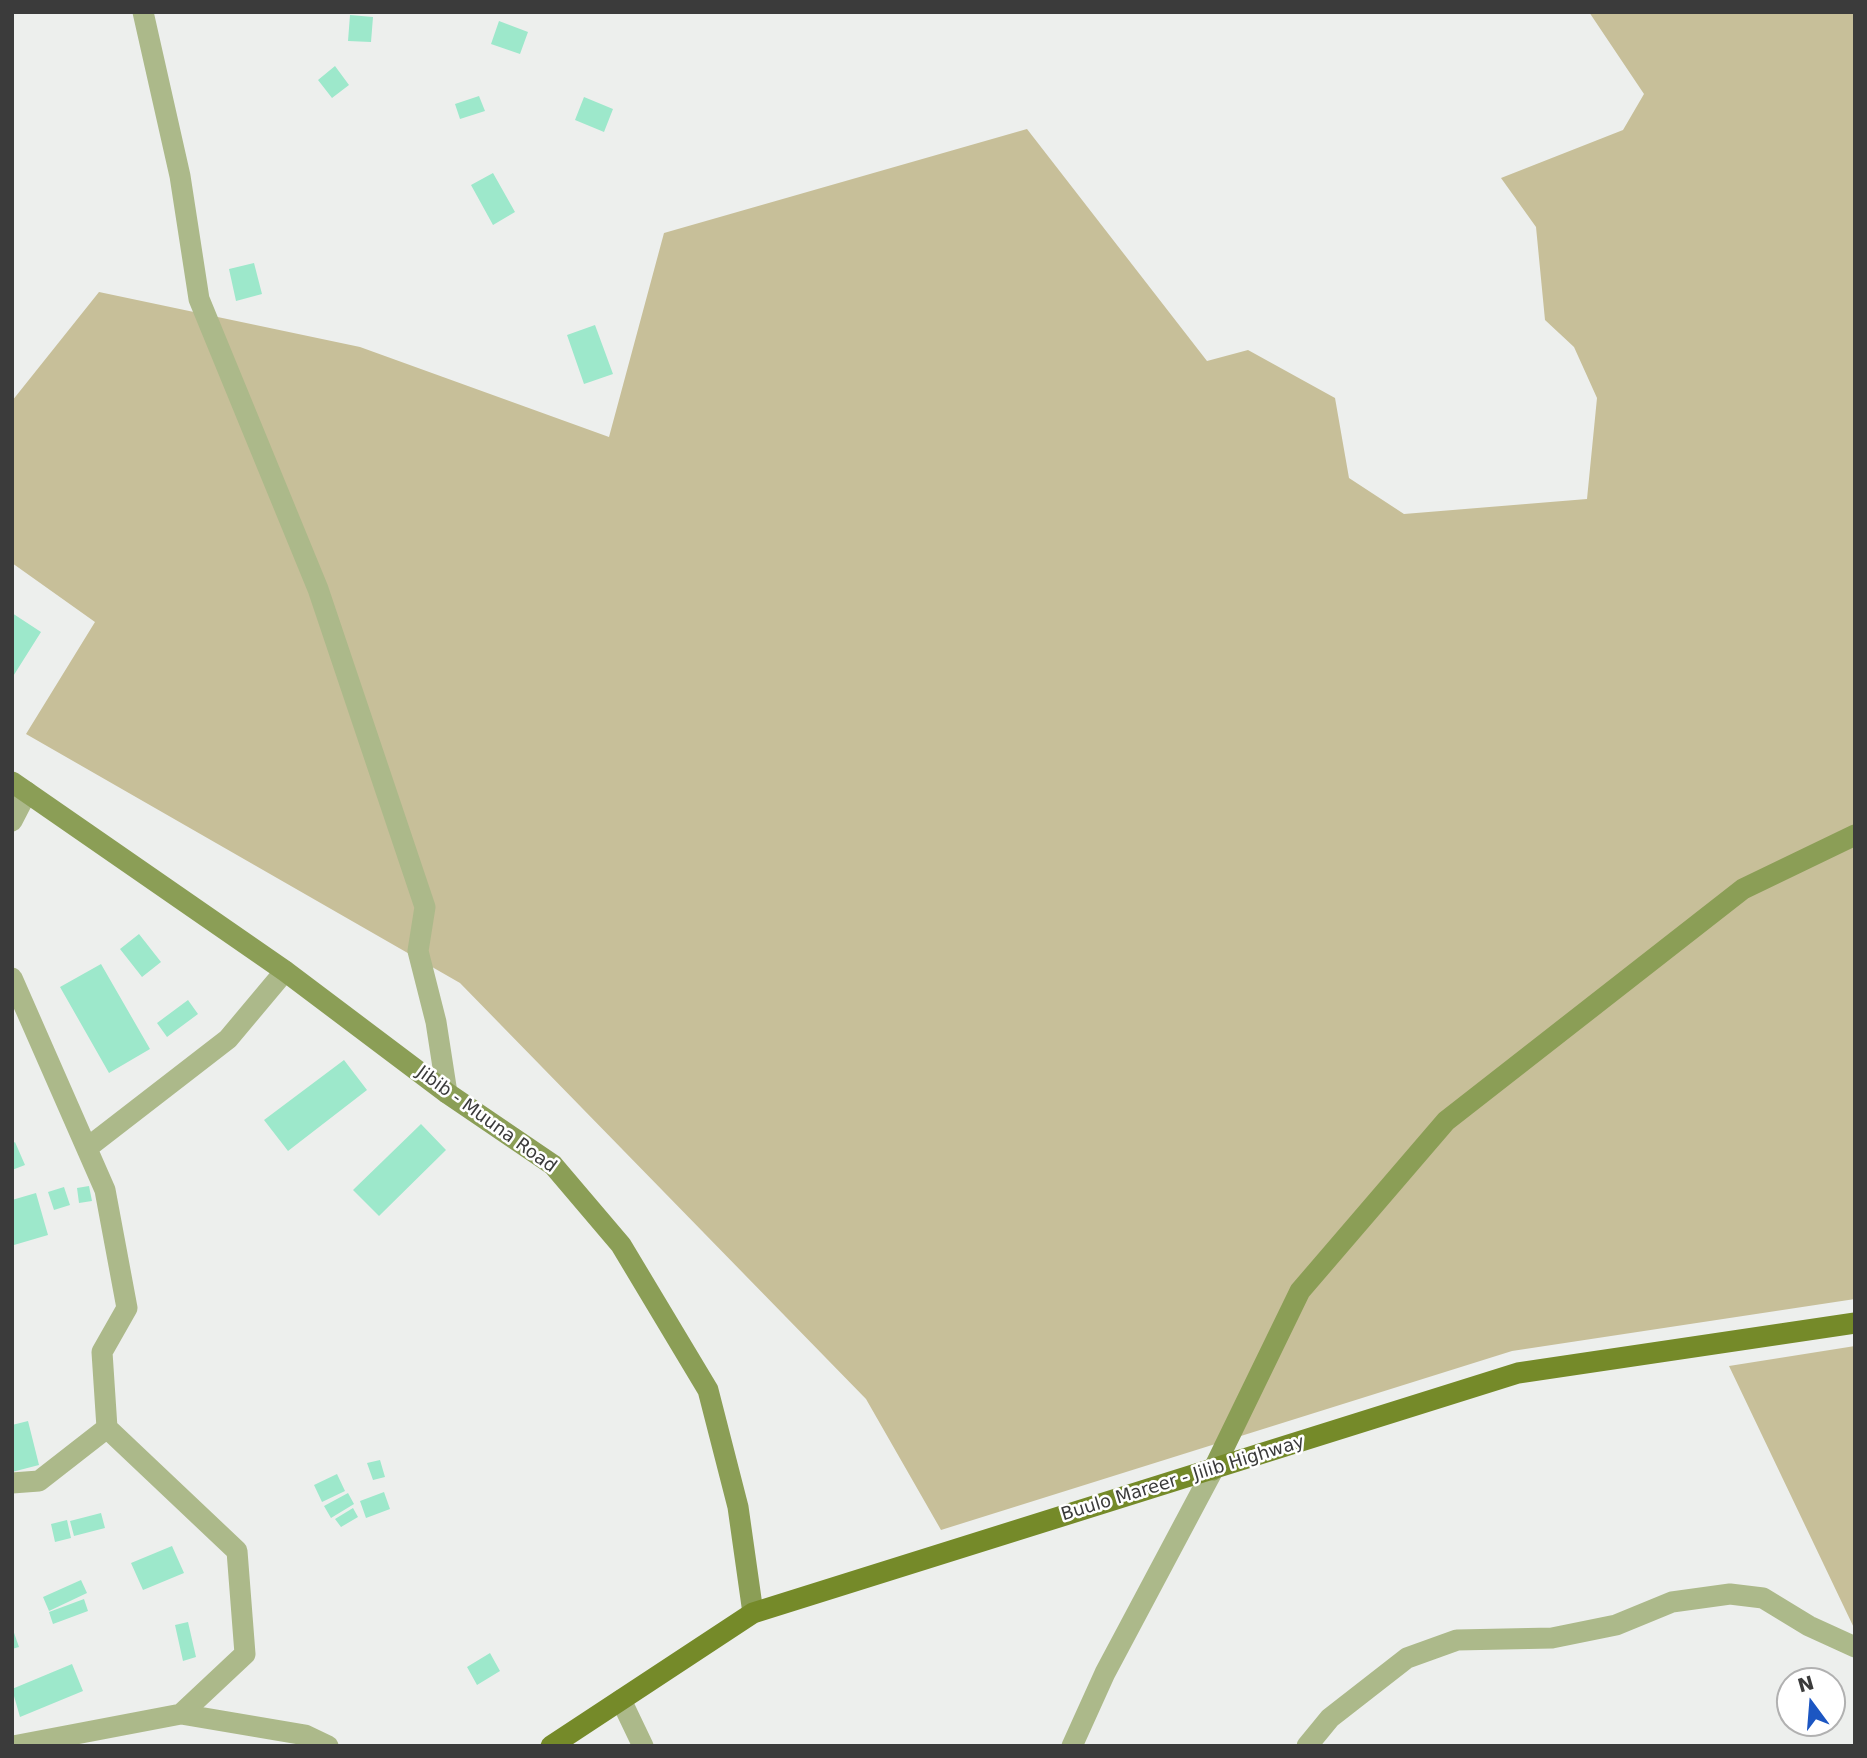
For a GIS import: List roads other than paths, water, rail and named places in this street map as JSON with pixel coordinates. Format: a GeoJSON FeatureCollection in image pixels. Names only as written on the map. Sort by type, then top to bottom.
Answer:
{"type":"FeatureCollection","features":[{"type":"Feature","properties":{"kind":"main road","name":"Buulo Mareer - Jilib Highway"},"geometry":{"type":"LineString","coordinates":[[551,1746],[753,1613],[1518,1373],[1855,1323]]}},
{"type":"Feature","properties":{"kind":"street"},"geometry":{"type":"LineString","coordinates":[[143,12],[180,176],[199,299],[318,589],[425,907],[418,951],[436,1022],[447,1093]]}},
{"type":"Feature","properties":{"kind":"street"},"geometry":{"type":"LineString","coordinates":[[12,821],[20,787]]}},
{"type":"Feature","properties":{"kind":"street","name":"Jibib - Muuna Road"},"geometry":{"type":"LineString","coordinates":[[20,787],[285,971],[447,1093],[553,1165],[621,1245],[708,1390],[738,1507],[753,1613]]}},
{"type":"Feature","properties":{"kind":"street"},"geometry":{"type":"LineString","coordinates":[[1072,1746],[1105,1674],[1213,1470],[1300,1291],[1446,1121],[1743,889],[1855,835]]}},
{"type":"Feature","properties":{"kind":"street"},"geometry":{"type":"LineString","coordinates":[[87,1147],[228,1039],[285,971]]}},
{"type":"Feature","properties":{"kind":"street"},"geometry":{"type":"LineString","coordinates":[[12,978],[105,1190],[127,1308],[102,1352],[107,1429],[236,1551],[245,1654],[181,1714]]}},
{"type":"Feature","properties":{"kind":"street"},"geometry":{"type":"LineString","coordinates":[[12,1483],[39,1481],[107,1429]]}},
{"type":"Feature","properties":{"kind":"street"},"geometry":{"type":"LineString","coordinates":[[1307,1746],[1330,1718],[1407,1658],[1457,1640],[1552,1638],[1616,1625],[1672,1602],[1730,1594],[1763,1598],[1855,1647]]}},
{"type":"Feature","properties":{"kind":"street"},"geometry":{"type":"LineString","coordinates":[[621,1700],[643,1746]]}},
{"type":"Feature","properties":{"kind":"street"},"geometry":{"type":"LineString","coordinates":[[13,1746],[181,1714],[305,1735],[328,1746]]}}]}
